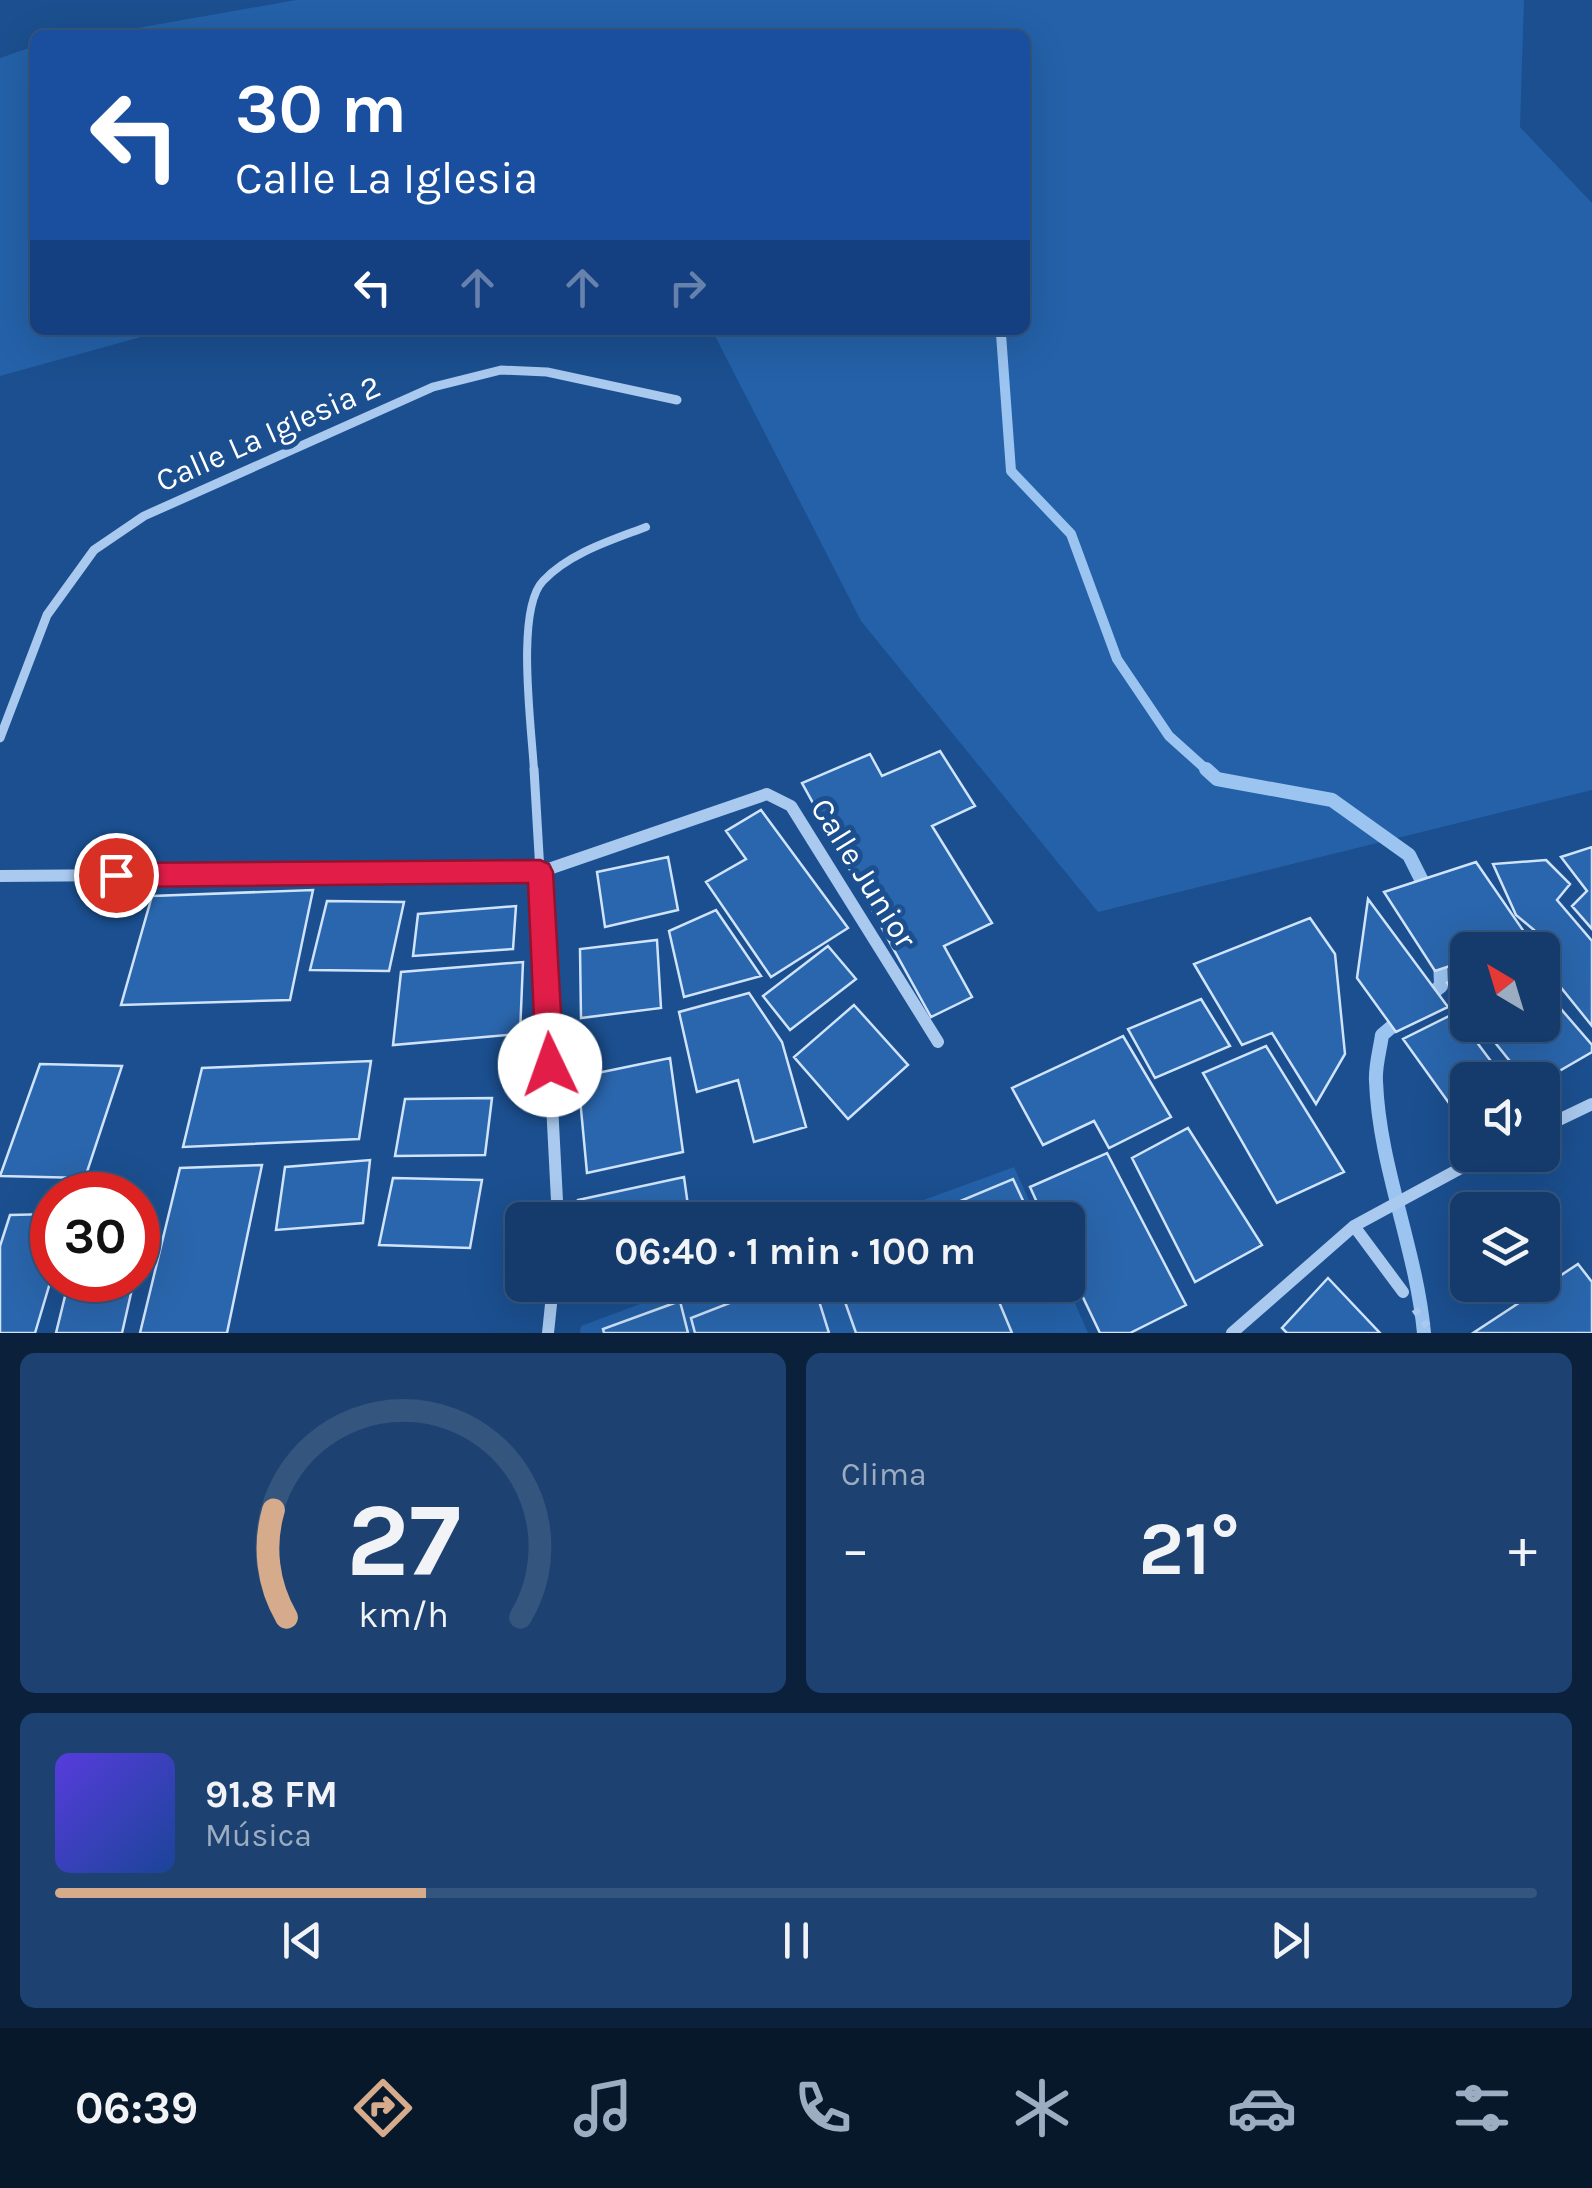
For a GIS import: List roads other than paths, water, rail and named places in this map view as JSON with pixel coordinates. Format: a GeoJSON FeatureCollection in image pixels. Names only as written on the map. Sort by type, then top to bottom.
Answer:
{"type":"FeatureCollection","features":[{"type":"Feature","properties":{"kind":"street","name":"Calle La Iglesia 2"},"geometry":{"type":"LineString","coordinates":[[0,738],[48,615],[94,550],[144,516],[433,387],[502,370],[547,372],[677,400]]}},
{"type":"Feature","properties":{"kind":"street","name":"Calle Junior"},"geometry":{"type":"LineString","coordinates":[[0,876],[540,872],[768,794],[791,806],[938,1042]]}},
{"type":"Feature","properties":{"kind":"street"},"geometry":{"type":"LineString","coordinates":[[540,872],[557,1202]]}},
{"type":"Feature","properties":{"kind":"street"},"geometry":{"type":"LineString","coordinates":[[1560,1119],[1592,1104]]}},
{"type":"Feature","properties":{"kind":"street"},"geometry":{"type":"LineString","coordinates":[[1232,1333],[1354,1226],[1450,1172]]}},
{"type":"Feature","properties":{"kind":"street"},"geometry":{"type":"LineString","coordinates":[[1354,1226],[1403,1292]]}},
{"type":"Feature","properties":{"kind":"street"},"geometry":{"type":"LineString","coordinates":[[548,1333],[551,1302]]}},
{"type":"Feature","properties":{"kind":"lane"},"geometry":{"type":"LineString","coordinates":[[540,872],[526,626],[541,582],[592,548],[646,526]]}},
{"type":"Feature","properties":{"kind":"waterway"},"geometry":{"type":"LineString","coordinates":[[1001,335],[1011,471],[1071,534],[1117,659],[1169,736],[1208,771]]}},
{"type":"Feature","properties":{"kind":"waterway"},"geometry":{"type":"LineString","coordinates":[[1206,769],[1217,779],[1332,800],[1409,855],[1427,891]]}},
{"type":"Feature","properties":{"kind":"waterway"},"geometry":{"type":"LineString","coordinates":[[1427,997],[1441,986],[1440,957]]}},
{"type":"Feature","properties":{"kind":"waterway"},"geometry":{"type":"LineString","coordinates":[[1401,1019],[1382,1035],[1376,1081],[1384,1144],[1414,1270],[1424,1333]]}}]}
